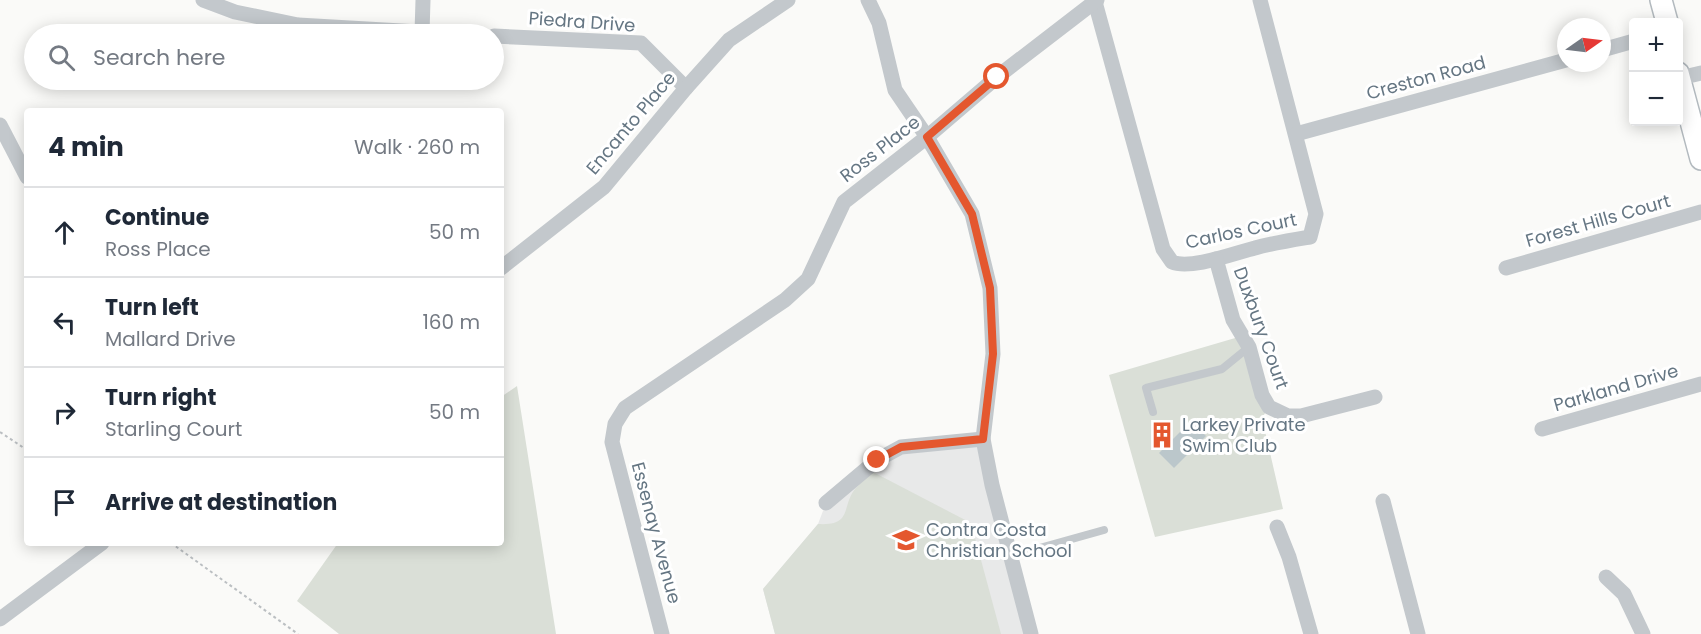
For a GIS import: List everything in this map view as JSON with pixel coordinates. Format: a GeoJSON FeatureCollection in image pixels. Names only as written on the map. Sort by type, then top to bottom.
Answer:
{"type":"FeatureCollection","features":[{"type":"Feature","properties":{"kind":"main road"},"geometry":{"type":"LineString","coordinates":[[1661,0],[1666,18]]}},
{"type":"Feature","properties":{"kind":"main road"},"geometry":{"type":"LineString","coordinates":[[1683,90],[1701,159]]}},
{"type":"Feature","properties":{"kind":"street"},"geometry":{"type":"LineString","coordinates":[[203,0],[235,12],[293,24]]}},
{"type":"Feature","properties":{"kind":"street"},"geometry":{"type":"LineString","coordinates":[[422,24],[423,0]]}},
{"type":"Feature","properties":{"kind":"street","name":"Encanto Place"},"geometry":{"type":"LineString","coordinates":[[504,266],[604,187],[729,40],[788,0]]}},
{"type":"Feature","properties":{"kind":"street"},"geometry":{"type":"LineString","coordinates":[[868,0],[879,23],[895,90],[927,137],[972,214],[990,288],[993,354],[983,439],[992,485],[1031,634]]}},
{"type":"Feature","properties":{"kind":"street","name":"Carlos Court"},"geometry":{"type":"LineString","coordinates":[[1096,1],[1163,249],[1172,262],[1177,264],[1216,259],[1310,237],[1316,214],[1260,0]]}},
{"type":"Feature","properties":{"kind":"street","name":"Ross Place"},"geometry":{"type":"LineString","coordinates":[[612,442],[615,423],[625,408],[785,300],[808,279],[844,202],[927,137],[997,77],[1096,1]]}},
{"type":"Feature","properties":{"kind":"street","name":"Piedra Drive"},"geometry":{"type":"LineString","coordinates":[[504,36],[640,43],[686,88]]}},
{"type":"Feature","properties":{"kind":"street"},"geometry":{"type":"LineString","coordinates":[[1611,48],[1629,43]]}},
{"type":"Feature","properties":{"kind":"street","name":"Creston Road"},"geometry":{"type":"LineString","coordinates":[[1296,134],[1557,62]]}},
{"type":"Feature","properties":{"kind":"street"},"geometry":{"type":"LineString","coordinates":[[1683,75],[1701,73]]}},
{"type":"Feature","properties":{"kind":"street"},"geometry":{"type":"LineString","coordinates":[[0,125],[24,171]]}},
{"type":"Feature","properties":{"kind":"street","name":"Forest Hills Court"},"geometry":{"type":"LineString","coordinates":[[1506,268],[1701,212]]}},
{"type":"Feature","properties":{"kind":"street","name":"Duxbury Court"},"geometry":{"type":"LineString","coordinates":[[1216,259],[1233,320],[1249,347],[1262,395],[1269,407],[1288,416],[1301,416],[1375,397]]}},
{"type":"Feature","properties":{"kind":"street","name":"Parkland Drive"},"geometry":{"type":"LineString","coordinates":[[1542,429],[1701,384]]}},
{"type":"Feature","properties":{"kind":"street"},"geometry":{"type":"LineString","coordinates":[[825,503],[877,460],[901,447],[983,439]]}},
{"type":"Feature","properties":{"kind":"street","name":"Essenay Avenue"},"geometry":{"type":"LineString","coordinates":[[612,442],[662,634]]}},
{"type":"Feature","properties":{"kind":"street"},"geometry":{"type":"LineString","coordinates":[[1383,501],[1418,634]]}},
{"type":"Feature","properties":{"kind":"street"},"geometry":{"type":"LineString","coordinates":[[1277,527],[1289,557],[1311,634]]}},
{"type":"Feature","properties":{"kind":"street"},"geometry":{"type":"LineString","coordinates":[[0,619],[98,546]]}},
{"type":"Feature","properties":{"kind":"street"},"geometry":{"type":"LineString","coordinates":[[1606,577],[1624,594],[1643,634]]}},
{"type":"Feature","properties":{"kind":"lane"},"geometry":{"type":"LineString","coordinates":[[1153,412],[1146,388],[1222,369],[1249,347]]}},
{"type":"Feature","properties":{"kind":"lane"},"geometry":{"type":"LineString","coordinates":[[1011,556],[1104,530]]}},
{"type":"Feature","properties":{"kind":"path"},"geometry":{"type":"LineString","coordinates":[[0,432],[24,448]]}},
{"type":"Feature","properties":{"kind":"path"},"geometry":{"type":"LineString","coordinates":[[175,546],[298,634]]}},
{"type":"Feature","properties":{"kind":"shaded area"},"geometry":{"type":"Polygon","coordinates":[[[1242,336],[1269,407],[1262,418],[1283,509],[1155,537],[1109,375],[1242,336]]]}},
{"type":"Feature","properties":{"kind":"shaded area"},"geometry":{"type":"Polygon","coordinates":[[[517,386],[556,634],[339,634],[297,601],[336,546],[504,546],[504,395],[517,386]]]}},
{"type":"Feature","properties":{"kind":"shaded area"},"geometry":{"type":"Polygon","coordinates":[[[1191,421],[1206,436],[1174,468],[1159,453],[1191,421]]]}},
{"type":"Feature","properties":{"kind":"shaded area","name":"Contra Costa Christian School"},"geometry":{"type":"Polygon","coordinates":[[[983,439],[1031,634],[775,634],[763,589],[818,524],[826,503],[901,447],[983,439]]]}},
{"type":"Feature","properties":{"kind":"shaded area","name":"Contra Costa Christian School"},"geometry":{"type":"Polygon","coordinates":[[[873,472],[971,523],[1001,634],[775,634],[763,589],[818,524],[829,524],[841,519],[855,489],[873,472]]]}},
{"type":"Feature","properties":{"kind":"place","name":"Larkey Private Swim Club"},"geometry":{"type":"Point","coordinates":[1162,435]}},
{"type":"Feature","properties":{"kind":"place","name":"Contra Costa Christian School"},"geometry":{"type":"Point","coordinates":[906,540]}},
{"type":"Feature","properties":{"kind":"route"},"geometry":{"type":"LineString","coordinates":[[877,460],[901,447],[983,439],[993,354],[990,288],[972,214],[927,137],[997,77]]}}]}
